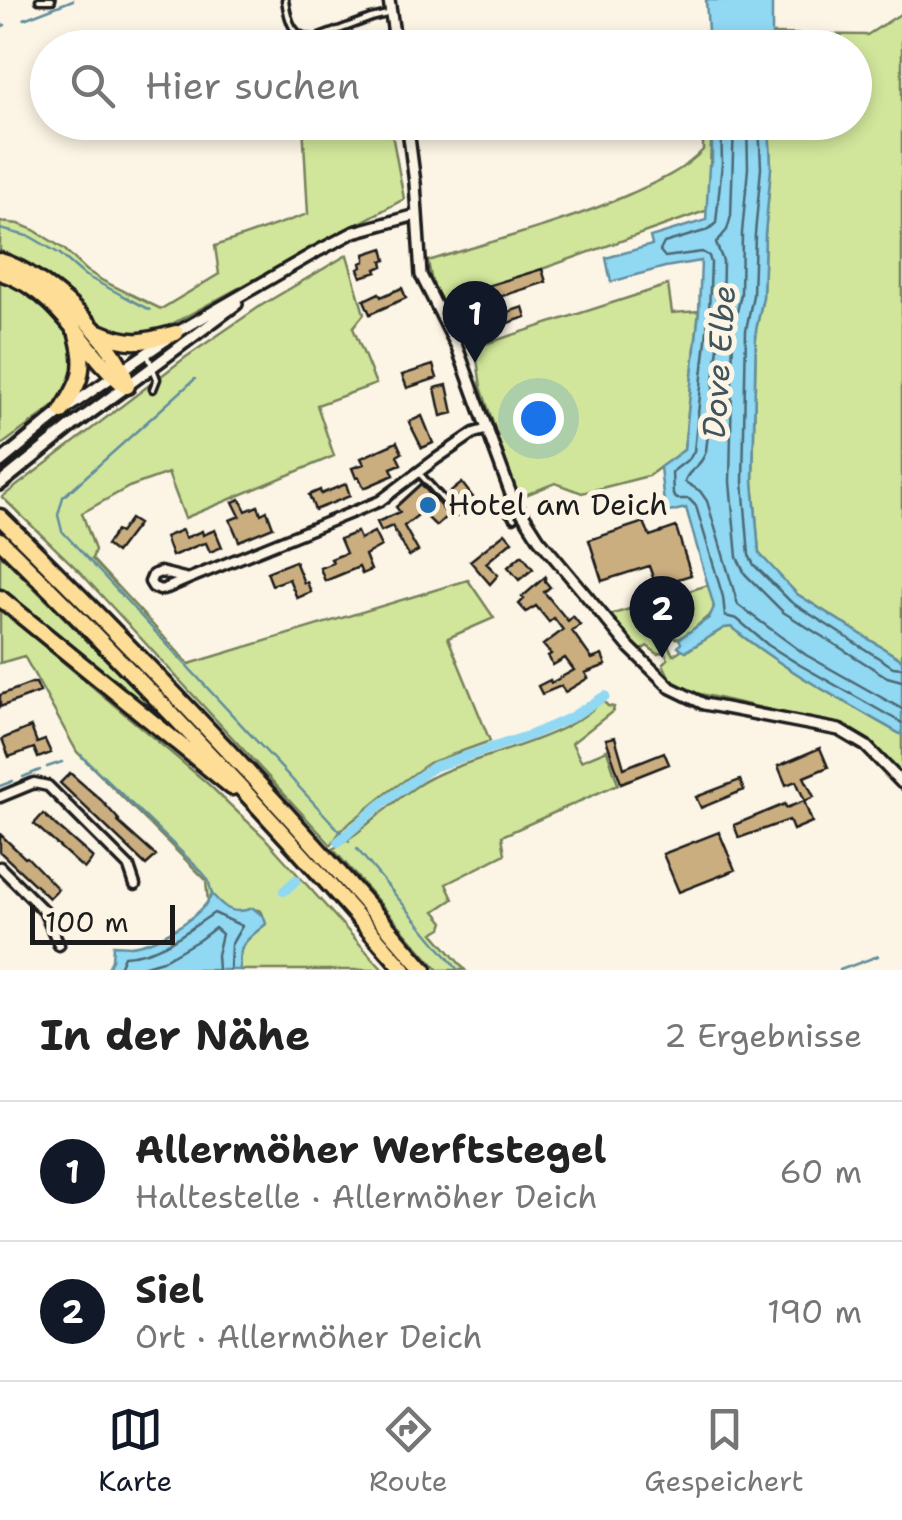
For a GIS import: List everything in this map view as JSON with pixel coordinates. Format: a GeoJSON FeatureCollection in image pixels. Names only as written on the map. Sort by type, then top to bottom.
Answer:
{"type":"FeatureCollection","features":[{"type":"Feature","properties":{"kind":"highway"},"geometry":{"type":"LineString","coordinates":[[0,261],[42,281],[94,330],[126,386]]}},
{"type":"Feature","properties":{"kind":"highway"},"geometry":{"type":"LineString","coordinates":[[0,272],[23,280],[40,293],[118,372]]}},
{"type":"Feature","properties":{"kind":"highway"},"geometry":{"type":"LineString","coordinates":[[62,411],[78,387],[82,366],[75,330]]}},
{"type":"Feature","properties":{"kind":"highway"},"geometry":{"type":"LineString","coordinates":[[94,330],[143,343],[176,333]]}},
{"type":"Feature","properties":{"kind":"highway"},"geometry":{"type":"LineString","coordinates":[[0,517],[97,614],[328,871],[424,970]]}},
{"type":"Feature","properties":{"kind":"highway"},"geometry":{"type":"LineString","coordinates":[[0,540],[87,625],[263,811]]}},
{"type":"Feature","properties":{"kind":"highway"},"geometry":{"type":"LineString","coordinates":[[0,598],[307,848]]}},
{"type":"Feature","properties":{"kind":"highway"},"geometry":{"type":"LineString","coordinates":[[328,871],[404,970]]}},
{"type":"Feature","properties":{"kind":"main road"},"geometry":{"type":"LineString","coordinates":[[4,481],[126,386]]}},
{"type":"Feature","properties":{"kind":"main road"},"geometry":{"type":"LineString","coordinates":[[0,462],[62,411]]}},
{"type":"Feature","properties":{"kind":"street"},"geometry":{"type":"LineString","coordinates":[[389,0],[393,30]]}},
{"type":"Feature","properties":{"kind":"street"},"geometry":{"type":"LineString","coordinates":[[409,140],[421,276],[450,332],[512,497],[539,539],[629,647],[678,693],[704,704],[839,730],[866,746],[902,783]]}},
{"type":"Feature","properties":{"kind":"street"},"geometry":{"type":"LineString","coordinates":[[176,333],[354,232],[416,215]]}},
{"type":"Feature","properties":{"kind":"street"},"geometry":{"type":"LineString","coordinates":[[126,386],[260,286]]}},
{"type":"Feature","properties":{"kind":"street"},"geometry":{"type":"LineString","coordinates":[[62,411],[118,372],[143,343]]}},
{"type":"Feature","properties":{"kind":"street"},"geometry":{"type":"LineString","coordinates":[[188,579],[380,501],[488,428]]}},
{"type":"Feature","properties":{"kind":"street"},"geometry":{"type":"LineString","coordinates":[[0,796],[34,783],[44,784],[130,867],[135,884]]}},
{"type":"Feature","properties":{"kind":"street"},"geometry":{"type":"LineString","coordinates":[[0,867],[44,911],[60,946]]}},
{"type":"Feature","properties":{"kind":"lane"},"geometry":{"type":"LineString","coordinates":[[40,0],[52,0]]}},
{"type":"Feature","properties":{"kind":"lane"},"geometry":{"type":"LineString","coordinates":[[285,0],[294,30]]}},
{"type":"Feature","properties":{"kind":"lane"},"geometry":{"type":"LineString","coordinates":[[337,30],[391,13]]}},
{"type":"Feature","properties":{"kind":"lane"},"geometry":{"type":"LineString","coordinates":[[450,332],[466,325]]}},
{"type":"Feature","properties":{"kind":"lane"},"geometry":{"type":"LineString","coordinates":[[143,343],[157,379],[153,389]]}},
{"type":"Feature","properties":{"kind":"lane"},"geometry":{"type":"LineString","coordinates":[[418,472],[455,512]]}},
{"type":"Feature","properties":{"kind":"lane"},"geometry":{"type":"LineString","coordinates":[[490,505],[498,502],[514,519]]}},
{"type":"Feature","properties":{"kind":"green space"},"geometry":{"type":"Polygon","coordinates":[[[902,13],[902,660],[797,594],[761,558],[753,481],[756,330],[763,297],[770,140],[872,140],[872,32],[902,13]]]}},
{"type":"Feature","properties":{"kind":"green space"},"geometry":{"type":"Polygon","coordinates":[[[304,140],[393,140],[404,199],[157,332],[134,336],[110,331],[44,275],[0,255],[0,222],[19,224],[64,249],[103,281],[161,309],[219,274],[215,246],[308,214],[304,140]]]}},
{"type":"Feature","properties":{"kind":"green space"},"geometry":{"type":"Polygon","coordinates":[[[703,140],[711,140],[708,210],[443,303],[432,283],[428,261],[581,214],[659,181],[703,150],[703,140]]]}},
{"type":"Feature","properties":{"kind":"green space"},"geometry":{"type":"Polygon","coordinates":[[[347,255],[364,314],[353,328],[376,384],[317,405],[334,456],[185,518],[168,473],[129,487],[82,513],[95,550],[92,559],[189,664],[468,580],[494,618],[448,638],[490,741],[429,763],[342,829],[331,845],[79,571],[2,497],[186,357],[262,305],[347,255]]]}},
{"type":"Feature","properties":{"kind":"green space"},"geometry":{"type":"Polygon","coordinates":[[[0,276],[19,284],[67,324],[78,364],[64,399],[0,446],[0,276]]]}},
{"type":"Feature","properties":{"kind":"green space"},"geometry":{"type":"Polygon","coordinates":[[[668,285],[672,313],[699,311],[684,450],[648,476],[582,493],[555,483],[518,498],[472,348],[668,285]]]}},
{"type":"Feature","properties":{"kind":"green space"},"geometry":{"type":"Polygon","coordinates":[[[0,554],[195,748],[192,750],[0,588],[0,554]]]}},
{"type":"Feature","properties":{"kind":"green space"},"geometry":{"type":"Polygon","coordinates":[[[708,585],[713,612],[682,639],[670,637],[667,643],[673,655],[731,627],[793,671],[902,735],[902,776],[870,743],[842,726],[696,693],[672,683],[663,664],[668,659],[664,652],[658,654],[647,646],[642,650],[637,647],[610,615],[708,585]]]}},
{"type":"Feature","properties":{"kind":"green space"},"geometry":{"type":"Polygon","coordinates":[[[0,609],[207,783],[264,837],[383,970],[240,970],[242,948],[265,924],[261,913],[257,909],[232,912],[212,895],[208,903],[206,880],[77,752],[24,656],[0,663],[0,609]]]}},
{"type":"Feature","properties":{"kind":"green space"},"geometry":{"type":"Polygon","coordinates":[[[602,700],[614,707],[613,711],[572,743],[581,761],[607,750],[618,784],[502,836],[505,854],[446,884],[453,899],[435,911],[444,922],[433,933],[465,970],[438,970],[333,849],[430,778],[549,735],[570,725],[602,700]]]}},
{"type":"Feature","properties":{"kind":"water"},"geometry":{"type":"Polygon","coordinates":[[[706,0],[772,0],[772,30],[708,30],[706,0]]]}},
{"type":"Feature","properties":{"kind":"water","name":"Dove Elbe"},"geometry":{"type":"Polygon","coordinates":[[[712,140],[770,140],[763,297],[756,330],[753,481],[759,553],[797,594],[902,660],[902,735],[793,671],[731,627],[686,651],[678,647],[679,639],[709,618],[714,607],[686,508],[665,513],[660,467],[684,450],[701,261],[611,282],[606,258],[652,245],[650,237],[706,220],[712,140]]]}},
{"type":"Feature","properties":{"kind":"water"},"geometry":{"type":"Polygon","coordinates":[[[212,894],[230,910],[253,908],[264,917],[266,924],[242,948],[240,970],[107,970],[113,945],[130,946],[164,935],[198,912],[212,894]]]}},
{"type":"Feature","properties":{"kind":"building"},"geometry":{"type":"Polygon","coordinates":[[[383,248],[383,266],[361,277],[358,269],[365,254],[383,248]]]}},
{"type":"Feature","properties":{"kind":"building"},"geometry":{"type":"Polygon","coordinates":[[[542,269],[546,282],[496,298],[502,314],[523,307],[526,317],[496,327],[491,312],[482,315],[478,303],[459,309],[455,296],[542,269]]]}},
{"type":"Feature","properties":{"kind":"building"},"geometry":{"type":"Polygon","coordinates":[[[402,288],[406,298],[370,314],[364,300],[402,288]]]}},
{"type":"Feature","properties":{"kind":"building"},"geometry":{"type":"Polygon","coordinates":[[[433,365],[437,378],[407,388],[402,375],[433,365]]]}},
{"type":"Feature","properties":{"kind":"building"},"geometry":{"type":"Polygon","coordinates":[[[447,385],[453,413],[441,416],[435,388],[447,385]]]}},
{"type":"Feature","properties":{"kind":"building"},"geometry":{"type":"Polygon","coordinates":[[[422,416],[433,443],[422,448],[409,422],[422,416]]]}},
{"type":"Feature","properties":{"kind":"building"},"geometry":{"type":"Polygon","coordinates":[[[397,442],[401,464],[391,468],[394,475],[364,488],[352,468],[364,464],[361,458],[397,442]]]}},
{"type":"Feature","properties":{"kind":"building"},"geometry":{"type":"Polygon","coordinates":[[[462,483],[478,504],[468,511],[458,497],[454,501],[448,494],[462,483]]]}},
{"type":"Feature","properties":{"kind":"building"},"geometry":{"type":"Polygon","coordinates":[[[346,484],[350,496],[315,510],[309,495],[346,484]]]}},
{"type":"Feature","properties":{"kind":"building"},"geometry":{"type":"Polygon","coordinates":[[[421,484],[448,515],[436,526],[422,512],[404,526],[418,551],[409,556],[392,526],[381,531],[377,522],[400,512],[396,507],[421,484]]]}},
{"type":"Feature","properties":{"kind":"building"},"geometry":{"type":"Polygon","coordinates":[[[240,499],[246,511],[258,506],[261,514],[267,511],[273,527],[239,541],[230,520],[240,516],[233,502],[240,499]]]}},
{"type":"Feature","properties":{"kind":"building"},"geometry":{"type":"Polygon","coordinates":[[[130,519],[138,524],[116,553],[106,545],[130,519]]]}},
{"type":"Feature","properties":{"kind":"building"},"geometry":{"type":"Polygon","coordinates":[[[644,522],[650,536],[676,527],[691,575],[656,586],[649,566],[602,581],[589,540],[644,522]]]}},
{"type":"Feature","properties":{"kind":"building"},"geometry":{"type":"Polygon","coordinates":[[[182,530],[185,538],[215,530],[222,547],[210,552],[206,543],[172,556],[165,537],[182,530]]]}},
{"type":"Feature","properties":{"kind":"building"},"geometry":{"type":"Polygon","coordinates":[[[357,532],[360,539],[374,532],[381,546],[365,555],[371,570],[362,574],[359,567],[325,581],[320,568],[346,553],[340,539],[357,532]]]}},
{"type":"Feature","properties":{"kind":"building"},"geometry":{"type":"Polygon","coordinates":[[[505,533],[512,541],[486,563],[498,575],[490,584],[470,561],[505,533]]]}},
{"type":"Feature","properties":{"kind":"building"},"geometry":{"type":"Polygon","coordinates":[[[522,555],[533,569],[519,580],[508,567],[522,555]]]}},
{"type":"Feature","properties":{"kind":"building"},"geometry":{"type":"Polygon","coordinates":[[[295,561],[311,592],[297,598],[289,579],[272,585],[267,572],[295,561]]]}},
{"type":"Feature","properties":{"kind":"building"},"geometry":{"type":"Polygon","coordinates":[[[545,577],[550,587],[544,592],[568,621],[573,616],[580,625],[572,631],[592,659],[602,655],[606,665],[585,673],[588,678],[565,692],[561,686],[542,694],[538,686],[574,670],[565,658],[553,665],[548,656],[551,654],[543,645],[563,630],[554,618],[549,622],[536,606],[526,612],[519,604],[545,577]]]}},
{"type":"Feature","properties":{"kind":"building"},"geometry":{"type":"Polygon","coordinates":[[[32,683],[40,692],[0,707],[0,695],[32,683]]]}},
{"type":"Feature","properties":{"kind":"building"},"geometry":{"type":"Polygon","coordinates":[[[31,727],[37,743],[45,740],[51,753],[38,758],[34,748],[9,757],[2,739],[31,727]]]}},
{"type":"Feature","properties":{"kind":"building"},"geometry":{"type":"Polygon","coordinates":[[[615,737],[624,768],[664,752],[669,764],[621,783],[606,739],[615,737]]]}},
{"type":"Feature","properties":{"kind":"building"},"geometry":{"type":"Polygon","coordinates":[[[820,748],[828,767],[804,777],[814,797],[805,801],[796,781],[786,785],[778,766],[820,748]]]}},
{"type":"Feature","properties":{"kind":"building"},"geometry":{"type":"Polygon","coordinates":[[[70,773],[156,856],[146,865],[60,783],[70,773]]]}},
{"type":"Feature","properties":{"kind":"building"},"geometry":{"type":"Polygon","coordinates":[[[740,780],[744,790],[701,808],[696,797],[740,780]]]}},
{"type":"Feature","properties":{"kind":"building"},"geometry":{"type":"Polygon","coordinates":[[[804,801],[812,822],[793,830],[789,820],[739,838],[734,825],[785,804],[786,808],[804,801]]]}},
{"type":"Feature","properties":{"kind":"building"},"geometry":{"type":"Polygon","coordinates":[[[43,814],[93,858],[84,869],[34,824],[43,814]]]}},
{"type":"Feature","properties":{"kind":"building"},"geometry":{"type":"Polygon","coordinates":[[[719,832],[735,870],[679,892],[663,854],[719,832]]]}},
{"type":"Feature","properties":{"kind":"building"},"geometry":{"type":"Polygon","coordinates":[[[0,834],[58,889],[49,898],[0,852],[0,834]]]}},
{"type":"Feature","properties":{"kind":"waterway"},"geometry":{"type":"LineString","coordinates":[[24,19],[73,0]]}},
{"type":"Feature","properties":{"kind":"waterway"},"geometry":{"type":"LineString","coordinates":[[0,27],[5,25]]}},
{"type":"Feature","properties":{"kind":"waterway"},"geometry":{"type":"LineString","coordinates":[[0,229],[31,237],[60,254],[84,275],[150,310]]}},
{"type":"Feature","properties":{"kind":"waterway"},"geometry":{"type":"LineString","coordinates":[[195,379],[63,497],[58,515],[62,531],[349,841]]}},
{"type":"Feature","properties":{"kind":"waterway"},"geometry":{"type":"LineString","coordinates":[[338,842],[380,805],[433,767],[531,735],[570,718],[605,696]]}},
{"type":"Feature","properties":{"kind":"waterway"},"geometry":{"type":"LineString","coordinates":[[81,755],[202,872],[212,894]]}},
{"type":"Feature","properties":{"kind":"waterway"},"geometry":{"type":"LineString","coordinates":[[47,767],[62,762]]}},
{"type":"Feature","properties":{"kind":"waterway"},"geometry":{"type":"LineString","coordinates":[[23,777],[40,770]]}},
{"type":"Feature","properties":{"kind":"waterway"},"geometry":{"type":"LineString","coordinates":[[0,786],[13,781]]}},
{"type":"Feature","properties":{"kind":"waterway"},"geometry":{"type":"LineString","coordinates":[[357,849],[458,970]]}},
{"type":"Feature","properties":{"kind":"waterway"},"geometry":{"type":"LineString","coordinates":[[284,891],[296,880]]}},
{"type":"Feature","properties":{"kind":"waterway"},"geometry":{"type":"LineString","coordinates":[[840,970],[878,956]]}},
{"type":"Feature","properties":{"kind":"place","name":"Allermöher Werftstegel"},"geometry":{"type":"Point","coordinates":[475,363]}},
{"type":"Feature","properties":{"kind":"place","name":"Hotel am Deich"},"geometry":{"type":"Point","coordinates":[428,505]}},
{"type":"Feature","properties":{"kind":"place","name":"Siel"},"geometry":{"type":"Point","coordinates":[662,658]}}]}
